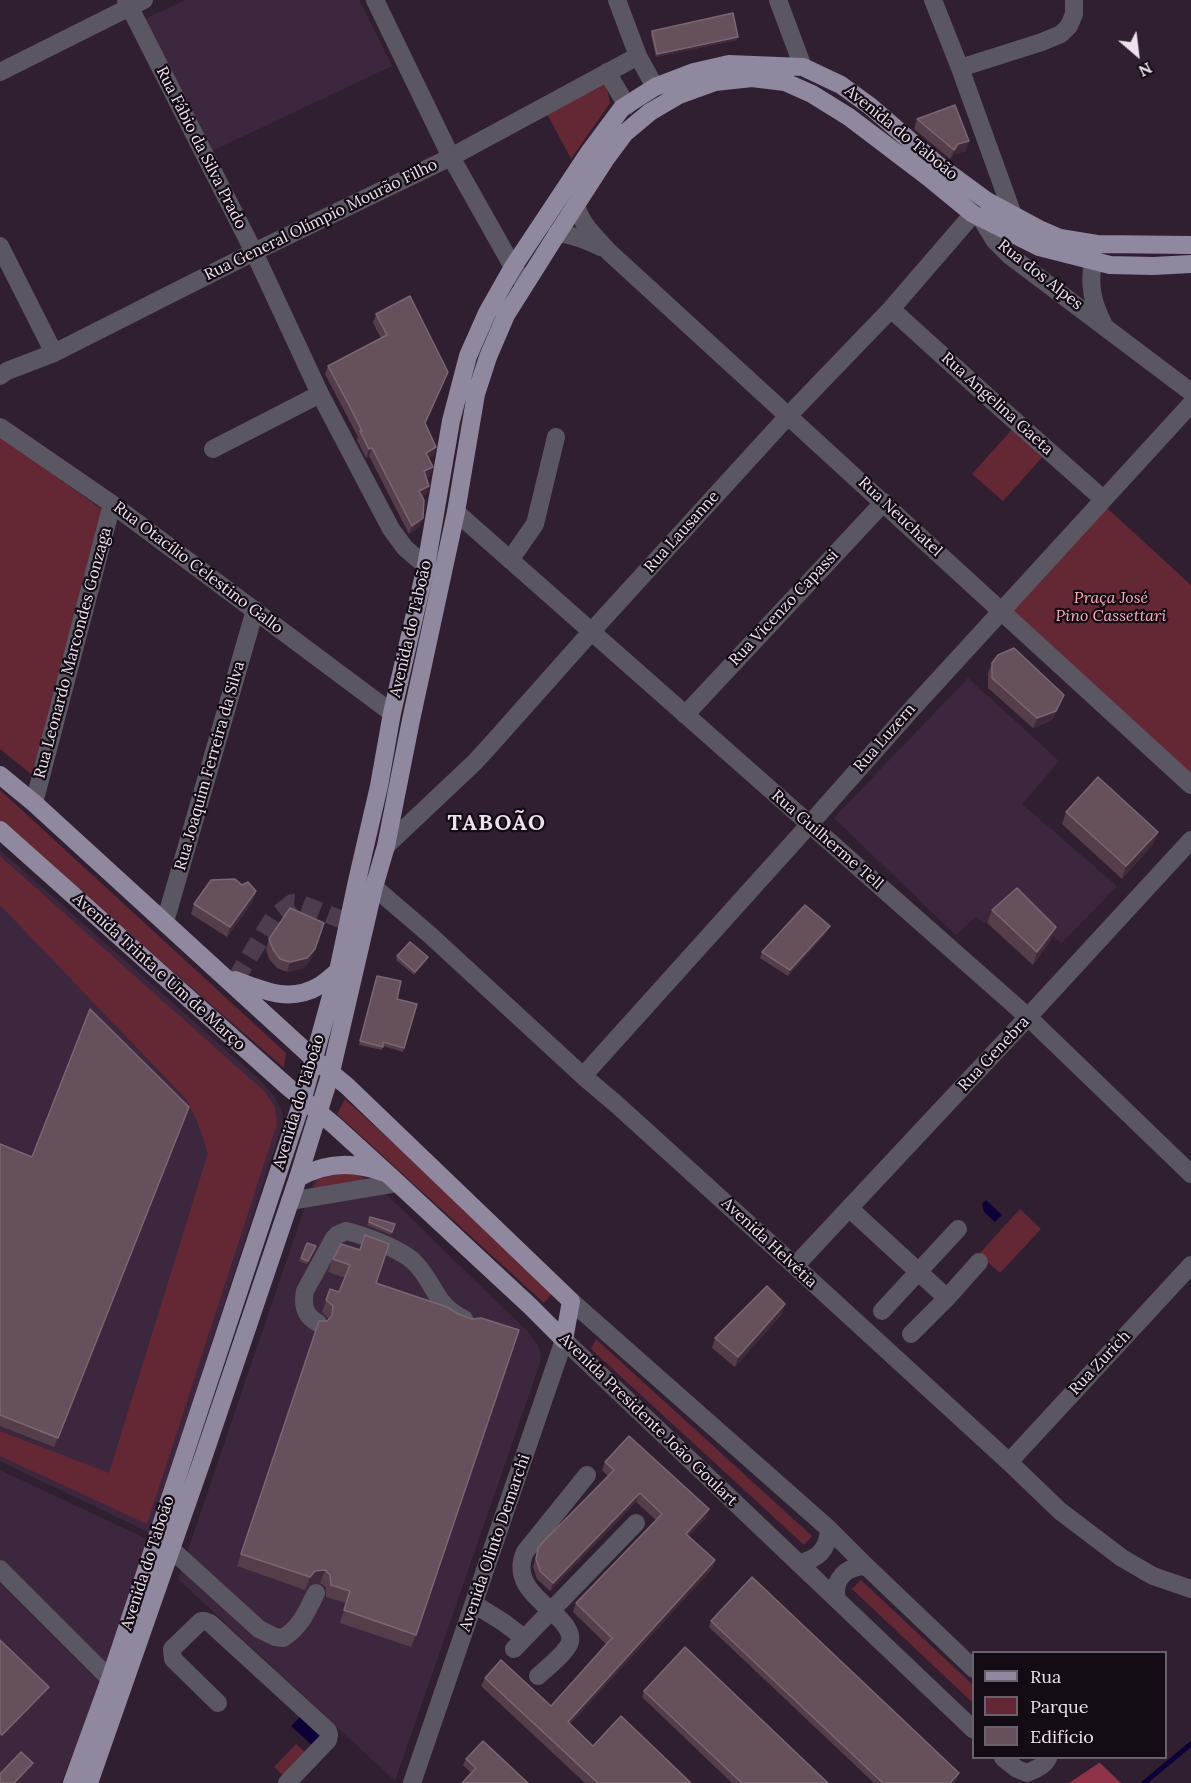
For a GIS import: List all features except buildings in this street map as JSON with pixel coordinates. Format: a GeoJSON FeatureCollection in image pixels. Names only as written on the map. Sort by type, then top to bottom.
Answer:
{"type":"FeatureCollection","features":[{"type":"Feature","properties":{"kind":"main road","name":"Avenida do Taboão"},"geometry":{"type":"LineString","coordinates":[[72,1783],[290,1201],[331,1072],[365,884],[392,713],[426,566],[451,421],[468,356],[487,313],[513,267],[590,151],[622,108],[655,87],[694,72],[729,64],[803,67],[841,85],[870,106],[938,165],[987,201],[1039,229],[1060,238],[1097,244],[1191,245]]}},
{"type":"Feature","properties":{"kind":"main road","name":"Avenida do Taboão"},"geometry":{"type":"LineString","coordinates":[[89,1783],[303,1098],[365,884],[386,846],[456,512],[476,394],[488,357],[506,315],[557,233],[625,133],[650,112],[679,94],[715,82],[752,78],[784,82],[812,94],[840,111],[978,217],[1039,247],[1110,265],[1191,264]]}},
{"type":"Feature","properties":{"kind":"main road"},"geometry":{"type":"LineString","coordinates":[[3,778],[34,803],[313,1058]]}},
{"type":"Feature","properties":{"kind":"main road","name":"Avenida Trinta e Um de Março"},"geometry":{"type":"LineString","coordinates":[[0,830],[319,1113]]}},
{"type":"Feature","properties":{"kind":"main road"},"geometry":{"type":"LineString","coordinates":[[223,975],[282,996],[301,993],[318,986],[338,971]]}},
{"type":"Feature","properties":{"kind":"main road","name":"Avenida Presidente João Goulart"},"geometry":{"type":"LineString","coordinates":[[313,1058],[331,1072],[571,1300]]}},
{"type":"Feature","properties":{"kind":"main road","name":"Avenida Presidente João Goulart"},"geometry":{"type":"LineString","coordinates":[[319,1113],[394,1179],[564,1340]]}},
{"type":"Feature","properties":{"kind":"main road"},"geometry":{"type":"LineString","coordinates":[[298,1178],[320,1168],[343,1164],[369,1168],[394,1179]]}},
{"type":"Feature","properties":{"kind":"main road","name":"Avenida Olinto Demarchi"},"geometry":{"type":"LineString","coordinates":[[564,1340],[571,1300]]}},
{"type":"Feature","properties":{"kind":"street"},"geometry":{"type":"LineString","coordinates":[[375,0],[451,157],[513,267],[525,284]]}},
{"type":"Feature","properties":{"kind":"street"},"geometry":{"type":"LineString","coordinates":[[617,0],[638,56],[655,87]]}},
{"type":"Feature","properties":{"kind":"street"},"geometry":{"type":"LineString","coordinates":[[778,0],[803,67]]}},
{"type":"Feature","properties":{"kind":"street"},"geometry":{"type":"LineString","coordinates":[[933,0],[1013,215]]}},
{"type":"Feature","properties":{"kind":"street"},"geometry":{"type":"LineString","coordinates":[[960,68],[1061,34],[1069,26],[1074,14],[1074,0]]}},
{"type":"Feature","properties":{"kind":"street"},"geometry":{"type":"LineString","coordinates":[[0,72],[133,2]]}},
{"type":"Feature","properties":{"kind":"street","name":"Rua Fábio da Silva Prado"},"geometry":{"type":"LineString","coordinates":[[133,2],[320,394],[391,529],[405,548],[426,566]]}},
{"type":"Feature","properties":{"kind":"street","name":"Rua General Olímpio Mourão Filho"},"geometry":{"type":"LineString","coordinates":[[0,376],[7,371],[54,353],[254,252],[451,157],[638,56]]}},
{"type":"Feature","properties":{"kind":"street"},"geometry":{"type":"LineString","coordinates":[[607,72],[627,106]]}},
{"type":"Feature","properties":{"kind":"street","name":"Rua Neuchatel"},"geometry":{"type":"LineString","coordinates":[[576,204],[577,210],[589,229],[608,250],[1191,785]]}},
{"type":"Feature","properties":{"kind":"street","name":"Rua Lausanne"},"geometry":{"type":"LineString","coordinates":[[386,846],[475,762],[788,416],[978,217]]}},
{"type":"Feature","properties":{"kind":"street","name":"Rua dos Alpes"},"geometry":{"type":"LineString","coordinates":[[978,217],[995,241],[1009,255],[1191,392]]}},
{"type":"Feature","properties":{"kind":"street","name":"Rua Neuchatel"},"geometry":{"type":"LineString","coordinates":[[557,233],[584,239],[608,250]]}},
{"type":"Feature","properties":{"kind":"street"},"geometry":{"type":"LineString","coordinates":[[0,246],[54,353]]}},
{"type":"Feature","properties":{"kind":"street","name":"Rua dos Alpes"},"geometry":{"type":"LineString","coordinates":[[1094,261],[1090,277],[1094,306],[1104,325]]}},
{"type":"Feature","properties":{"kind":"street","name":"Rua Angelina Gaeta"},"geometry":{"type":"LineString","coordinates":[[891,309],[1103,499]]}},
{"type":"Feature","properties":{"kind":"street"},"geometry":{"type":"LineString","coordinates":[[213,449],[320,394]]}},
{"type":"Feature","properties":{"kind":"street","name":"Rua Luzern"},"geometry":{"type":"LineString","coordinates":[[583,1076],[1001,610],[1191,404]]}},
{"type":"Feature","properties":{"kind":"street","name":"Rua Otacílio Celestino Gallo"},"geometry":{"type":"LineString","coordinates":[[0,427],[112,504],[392,713]]}},
{"type":"Feature","properties":{"kind":"street"},"geometry":{"type":"LineString","coordinates":[[510,560],[535,524],[556,437]]}},
{"type":"Feature","properties":{"kind":"street","name":"Rua Vicenzo Capassi"},"geometry":{"type":"LineString","coordinates":[[686,715],[884,502]]}},
{"type":"Feature","properties":{"kind":"street","name":"Rua Leonardo Marcondes Gonzaga"},"geometry":{"type":"LineString","coordinates":[[34,803],[112,504]]}},
{"type":"Feature","properties":{"kind":"street","name":"Rua Guilherme Tell"},"geometry":{"type":"LineString","coordinates":[[456,512],[1028,1017],[1191,1174]]}},
{"type":"Feature","properties":{"kind":"street","name":"Rua Joaquim Ferreira da Silva"},"geometry":{"type":"LineString","coordinates":[[165,922],[255,610]]}},
{"type":"Feature","properties":{"kind":"street","name":"Rua Genebra"},"geometry":{"type":"LineString","coordinates":[[795,1266],[1191,840]]}},
{"type":"Feature","properties":{"kind":"street","name":"Avenida Helvétia"},"geometry":{"type":"LineString","coordinates":[[365,884],[430,935],[795,1266],[1060,1511],[1122,1557],[1153,1576],[1191,1589]]}},
{"type":"Feature","properties":{"kind":"street"},"geometry":{"type":"LineString","coordinates":[[290,1201],[394,1179]]}},
{"type":"Feature","properties":{"kind":"street"},"geometry":{"type":"LineString","coordinates":[[849,1208],[947,1298]]}},
{"type":"Feature","properties":{"kind":"street"},"geometry":{"type":"LineString","coordinates":[[882,1311],[958,1229]]}},
{"type":"Feature","properties":{"kind":"street"},"geometry":{"type":"LineString","coordinates":[[318,1323],[310,1319],[304,1307],[305,1292],[334,1238],[337,1234],[346,1231],[402,1253],[416,1263],[444,1306],[462,1319],[471,1322]]}},
{"type":"Feature","properties":{"kind":"street"},"geometry":{"type":"LineString","coordinates":[[911,1334],[979,1262]]}},
{"type":"Feature","properties":{"kind":"street","name":"Rua Zurich"},"geometry":{"type":"LineString","coordinates":[[1009,1462],[1191,1265]]}},
{"type":"Feature","properties":{"kind":"street","name":"Avenida Presidente João Goulart"},"geometry":{"type":"LineString","coordinates":[[571,1300],[829,1529],[972,1667]]}},
{"type":"Feature","properties":{"kind":"street","name":"Avenida Presidente João Goulart"},"geometry":{"type":"LineString","coordinates":[[564,1340],[972,1728]]}},
{"type":"Feature","properties":{"kind":"street","name":"Avenida Olinto Demarchi"},"geometry":{"type":"LineString","coordinates":[[412,1783],[564,1340]]}},
{"type":"Feature","properties":{"kind":"street"},"geometry":{"type":"LineString","coordinates":[[538,1676],[565,1651],[570,1643],[570,1635],[551,1610],[527,1587],[523,1579],[522,1560],[525,1552],[587,1475]]}},
{"type":"Feature","properties":{"kind":"street"},"geometry":{"type":"LineString","coordinates":[[474,1604],[503,1622],[519,1644],[636,1523]]}},
{"type":"Feature","properties":{"kind":"street"},"geometry":{"type":"LineString","coordinates":[[798,1563],[819,1555],[826,1544],[829,1529]]}},
{"type":"Feature","properties":{"kind":"street"},"geometry":{"type":"LineString","coordinates":[[163,1545],[248,1621],[275,1637],[283,1638],[297,1628],[316,1593]]}},
{"type":"Feature","properties":{"kind":"street"},"geometry":{"type":"LineString","coordinates":[[837,1600],[836,1585],[844,1573],[856,1567],[866,1566]]}},
{"type":"Feature","properties":{"kind":"street"},"geometry":{"type":"LineString","coordinates":[[0,1569],[110,1679]]}},
{"type":"Feature","properties":{"kind":"street"},"geometry":{"type":"LineString","coordinates":[[218,1703],[173,1659],[172,1655],[172,1649],[201,1622],[205,1621],[210,1623],[328,1731],[327,1740],[287,1783]]}},
{"type":"Feature","properties":{"kind":"street"},"geometry":{"type":"LineString","coordinates":[[1004,1759],[1017,1769],[1022,1778],[1048,1759]]}},
{"type":"Feature","properties":{"kind":"shaded area"},"geometry":{"type":"Polygon","coordinates":[[[185,0],[359,0],[392,66],[210,152],[143,20],[185,0]]]}},
{"type":"Feature","properties":{"kind":"shaded area"},"geometry":{"type":"Polygon","coordinates":[[[968,678],[1059,761],[1022,804],[1117,886],[1061,944],[1011,897],[984,924],[976,916],[956,935],[834,818],[968,678]]]}},
{"type":"Feature","properties":{"kind":"shaded area"},"geometry":{"type":"Polygon","coordinates":[[[0,850],[259,1079],[274,1096],[282,1111],[283,1122],[150,1533],[0,1461],[0,850]]]}},
{"type":"Feature","properties":{"kind":"shaded area"},"geometry":{"type":"Polygon","coordinates":[[[358,1172],[379,1187],[528,1332],[538,1345],[541,1356],[395,1781],[178,1579],[314,1180],[317,1176],[358,1172]]]}},
{"type":"Feature","properties":{"kind":"shaded area"},"geometry":{"type":"Polygon","coordinates":[[[986,1200],[1002,1215],[995,1222],[984,1212],[982,1204],[986,1200]]]}},
{"type":"Feature","properties":{"kind":"shaded area"},"geometry":{"type":"Polygon","coordinates":[[[0,1470],[149,1540],[107,1672],[61,1783],[0,1783],[0,1470]]]}},
{"type":"Feature","properties":{"kind":"shaded area"},"geometry":{"type":"Polygon","coordinates":[[[301,1716],[322,1735],[312,1745],[291,1726],[301,1716]]]}},
{"type":"Feature","properties":{"kind":"shaded area"},"geometry":{"type":"Polygon","coordinates":[[[1099,1763],[1121,1783],[1069,1783],[1099,1763]]]}},
{"type":"Feature","properties":{"kind":"green space"},"geometry":{"type":"Polygon","coordinates":[[[606,84],[610,103],[571,159],[547,114],[606,84]]]}},
{"type":"Feature","properties":{"kind":"green space"},"geometry":{"type":"Polygon","coordinates":[[[1016,425],[1046,453],[1003,501],[972,474],[1016,425]]]}},
{"type":"Feature","properties":{"kind":"green space"},"geometry":{"type":"Polygon","coordinates":[[[0,436],[104,511],[36,778],[0,749],[0,436]]]}},
{"type":"Feature","properties":{"kind":"green space","name":"Praça José Pino Cassettari"},"geometry":{"type":"Polygon","coordinates":[[[1107,508],[1191,585],[1191,777],[1011,611],[1107,508]]]}},
{"type":"Feature","properties":{"kind":"green space"},"geometry":{"type":"Polygon","coordinates":[[[0,790],[286,1053],[284,1068],[0,821],[0,790]]]}},
{"type":"Feature","properties":{"kind":"green space"},"geometry":{"type":"Polygon","coordinates":[[[0,856],[265,1092],[275,1107],[277,1124],[147,1524],[0,1456],[0,1431],[109,1473],[208,1153],[187,1100],[0,905],[0,856]]]}},
{"type":"Feature","properties":{"kind":"green space"},"geometry":{"type":"Polygon","coordinates":[[[345,1099],[556,1290],[544,1303],[337,1114],[345,1099]]]}},
{"type":"Feature","properties":{"kind":"green space"},"geometry":{"type":"Polygon","coordinates":[[[349,1171],[371,1184],[311,1195],[320,1176],[349,1171]]]}},
{"type":"Feature","properties":{"kind":"green space"},"geometry":{"type":"Polygon","coordinates":[[[1020,1209],[1041,1229],[1000,1273],[979,1254],[1020,1209]]]}},
{"type":"Feature","properties":{"kind":"green space"},"geometry":{"type":"Polygon","coordinates":[[[596,1339],[812,1536],[804,1545],[591,1349],[596,1339]]]}},
{"type":"Feature","properties":{"kind":"green space"},"geometry":{"type":"Polygon","coordinates":[[[861,1580],[972,1684],[972,1702],[852,1589],[861,1580]]]}},
{"type":"Feature","properties":{"kind":"green space"},"geometry":{"type":"Polygon","coordinates":[[[296,1744],[308,1755],[286,1778],[274,1767],[296,1744]]]}},
{"type":"Feature","properties":{"kind":"waterway"},"geometry":{"type":"LineString","coordinates":[[1144,1783],[1191,1744]]}},
{"type":"Feature","properties":{"kind":"tunnel"},"geometry":{"type":"LineString","coordinates":[[235,980],[274,917],[292,903],[301,904],[348,922]]}},
{"type":"Feature","properties":{"kind":"district","name":"TABOÃO"},"geometry":{"type":"Point","coordinates":[497,824]}}]}
